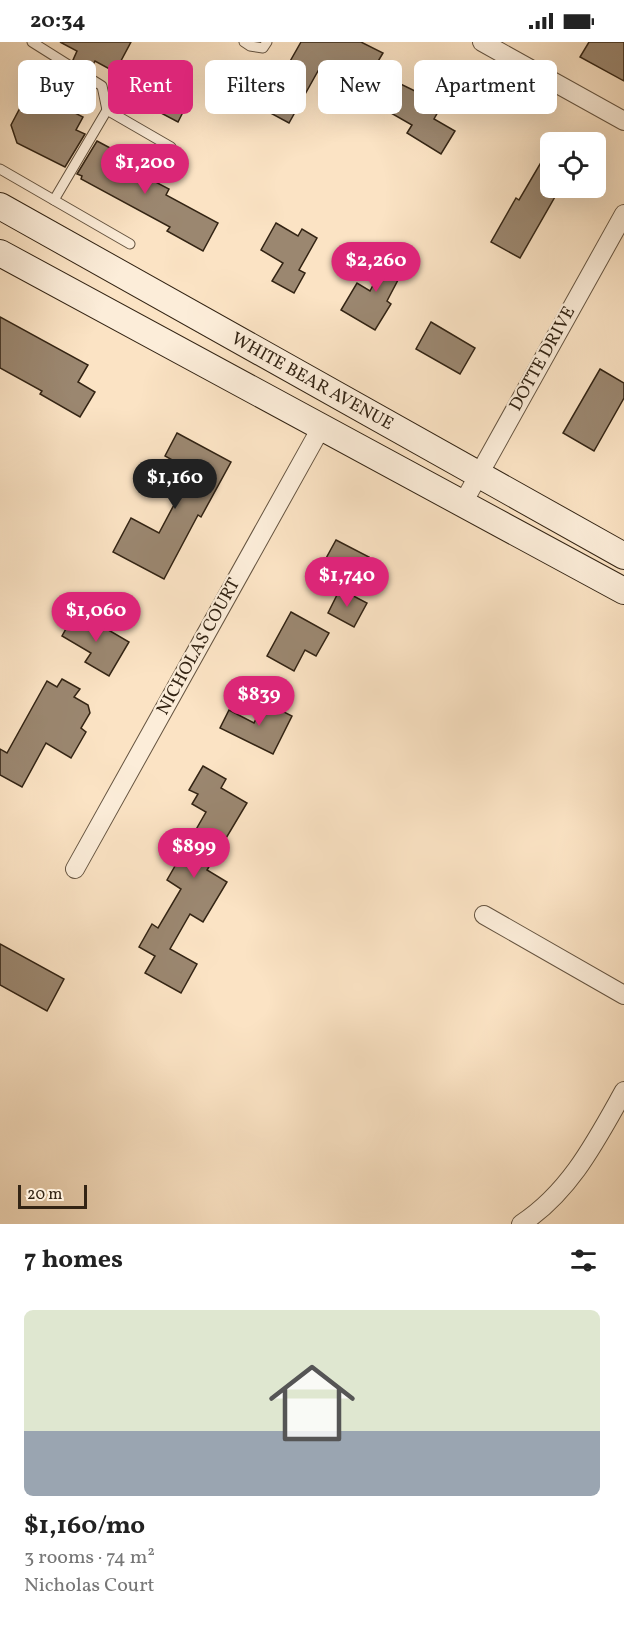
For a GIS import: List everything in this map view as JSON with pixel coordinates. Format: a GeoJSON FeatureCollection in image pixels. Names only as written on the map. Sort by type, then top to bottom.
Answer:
{"type":"FeatureCollection","features":[{"type":"Feature","properties":{"kind":"main road","name":"WHITE BEAR AVENUE"},"geometry":{"type":"LineString","coordinates":[[0,206],[624,556]]}},
{"type":"Feature","properties":{"kind":"main road","name":"WHITE BEAR AVENUE"},"geometry":{"type":"LineString","coordinates":[[0,253],[624,591]]}},
{"type":"Feature","properties":{"kind":"street"},"geometry":{"type":"LineString","coordinates":[[482,42],[624,121]]}},
{"type":"Feature","properties":{"kind":"street","name":"DOTTE DRIVE"},"geometry":{"type":"LineString","coordinates":[[463,503],[624,214]]}},
{"type":"Feature","properties":{"kind":"street","name":"NICHOLAS COURT"},"geometry":{"type":"LineString","coordinates":[[75,869],[322,426]]}},
{"type":"Feature","properties":{"kind":"street"},"geometry":{"type":"LineString","coordinates":[[484,915],[624,995]]}},
{"type":"Feature","properties":{"kind":"street"},"geometry":{"type":"LineString","coordinates":[[520,1224],[549,1202],[575,1174],[596,1142],[624,1091]]}},
{"type":"Feature","properties":{"kind":"lane"},"geometry":{"type":"LineString","coordinates":[[32,42],[102,86],[107,110],[54,200]]}},
{"type":"Feature","properties":{"kind":"lane"},"geometry":{"type":"LineString","coordinates":[[244,42],[250,46],[263,48],[267,42]]}},
{"type":"Feature","properties":{"kind":"lane"},"geometry":{"type":"LineString","coordinates":[[107,110],[171,147]]}},
{"type":"Feature","properties":{"kind":"lane"},"geometry":{"type":"LineString","coordinates":[[0,169],[130,244]]}},
{"type":"Feature","properties":{"kind":"building"},"geometry":{"type":"Polygon","coordinates":[[[60,42],[131,42],[121,60],[108,60],[108,68],[96,60],[73,60],[77,51],[60,42]]]}},
{"type":"Feature","properties":{"kind":"building"},"geometry":{"type":"Polygon","coordinates":[[[301,42],[361,42],[383,53],[379,60],[318,60],[318,71],[306,93],[306,60],[291,60],[301,42]]]}},
{"type":"Feature","properties":{"kind":"building"},"geometry":{"type":"Polygon","coordinates":[[[589,42],[624,42],[624,81],[580,57],[589,42]]]}},
{"type":"Feature","properties":{"kind":"building"},"geometry":{"type":"Polygon","coordinates":[[[402,85],[414,91],[414,114],[437,114],[434,119],[455,131],[441,154],[407,133],[412,125],[393,114],[402,114],[402,85]]]}},
{"type":"Feature","properties":{"kind":"building"},"geometry":{"type":"Polygon","coordinates":[[[18,112],[18,114],[77,114],[83,117],[76,130],[85,134],[65,167],[17,143],[11,125],[18,112]]]}},
{"type":"Feature","properties":{"kind":"building"},"geometry":{"type":"Polygon","coordinates":[[[163,114],[182,114],[178,122],[163,114]]]}},
{"type":"Feature","properties":{"kind":"building"},"geometry":{"type":"Polygon","coordinates":[[[272,114],[294,114],[289,123],[272,114]]]}},
{"type":"Feature","properties":{"kind":"building"},"geometry":{"type":"Polygon","coordinates":[[[97,141],[129,158],[125,166],[169,189],[166,195],[218,223],[203,251],[167,231],[170,227],[81,179],[82,176],[77,174],[97,141]]]}},
{"type":"Feature","properties":{"kind":"building"},"geometry":{"type":"Polygon","coordinates":[[[540,164],[540,198],[554,198],[520,258],[491,242],[516,198],[519,200],[540,164]]]}},
{"type":"Feature","properties":{"kind":"building"},"geometry":{"type":"Polygon","coordinates":[[[276,223],[298,236],[302,229],[317,238],[299,270],[305,273],[294,293],[272,281],[283,263],[261,250],[276,223]]]}},
{"type":"Feature","properties":{"kind":"building"},"geometry":{"type":"Polygon","coordinates":[[[391,250],[409,259],[387,301],[391,304],[375,330],[341,310],[357,283],[370,291],[391,250]]]}},
{"type":"Feature","properties":{"kind":"building"},"geometry":{"type":"Polygon","coordinates":[[[0,317],[88,365],[78,382],[95,392],[80,417],[40,394],[42,391],[0,368],[0,317]]]}},
{"type":"Feature","properties":{"kind":"building"},"geometry":{"type":"Polygon","coordinates":[[[431,322],[475,348],[460,374],[416,349],[431,322]]]}},
{"type":"Feature","properties":{"kind":"building"},"geometry":{"type":"Polygon","coordinates":[[[600,369],[624,383],[624,398],[594,451],[563,433],[600,369]]]}},
{"type":"Feature","properties":{"kind":"building"},"geometry":{"type":"Polygon","coordinates":[[[177,433],[231,462],[201,517],[198,515],[164,579],[113,552],[131,518],[159,533],[192,471],[165,456],[177,433]]]}},
{"type":"Feature","properties":{"kind":"building"},"geometry":{"type":"Polygon","coordinates":[[[336,540],[369,557],[351,590],[318,573],[336,540]]]}},
{"type":"Feature","properties":{"kind":"building"},"geometry":{"type":"Polygon","coordinates":[[[340,589],[367,603],[354,627],[328,613],[340,589]]]}},
{"type":"Feature","properties":{"kind":"building"},"geometry":{"type":"Polygon","coordinates":[[[76,611],[129,642],[109,676],[85,662],[91,653],[62,636],[76,611]]]}},
{"type":"Feature","properties":{"kind":"building"},"geometry":{"type":"Polygon","coordinates":[[[291,612],[329,633],[316,656],[305,650],[294,671],[267,656],[291,612]]]}},
{"type":"Feature","properties":{"kind":"building"},"geometry":{"type":"Polygon","coordinates":[[[62,679],[80,689],[74,697],[88,705],[90,713],[81,728],[86,732],[71,758],[46,743],[22,787],[0,775],[0,749],[7,753],[47,681],[57,687],[62,679]]]}},
{"type":"Feature","properties":{"kind":"building"},"geometry":{"type":"Polygon","coordinates":[[[264,702],[292,716],[273,754],[220,728],[229,710],[254,723],[264,702]]]}},
{"type":"Feature","properties":{"kind":"building"},"geometry":{"type":"Polygon","coordinates":[[[203,766],[226,779],[221,788],[247,803],[207,870],[227,882],[203,922],[190,914],[170,949],[197,964],[181,993],[145,973],[155,956],[139,947],[152,924],[158,928],[181,889],[167,880],[206,812],[192,804],[198,794],[189,790],[203,766]]]}},
{"type":"Feature","properties":{"kind":"building"},"geometry":{"type":"Polygon","coordinates":[[[0,944],[64,979],[47,1011],[0,985],[0,944]]]}}]}
